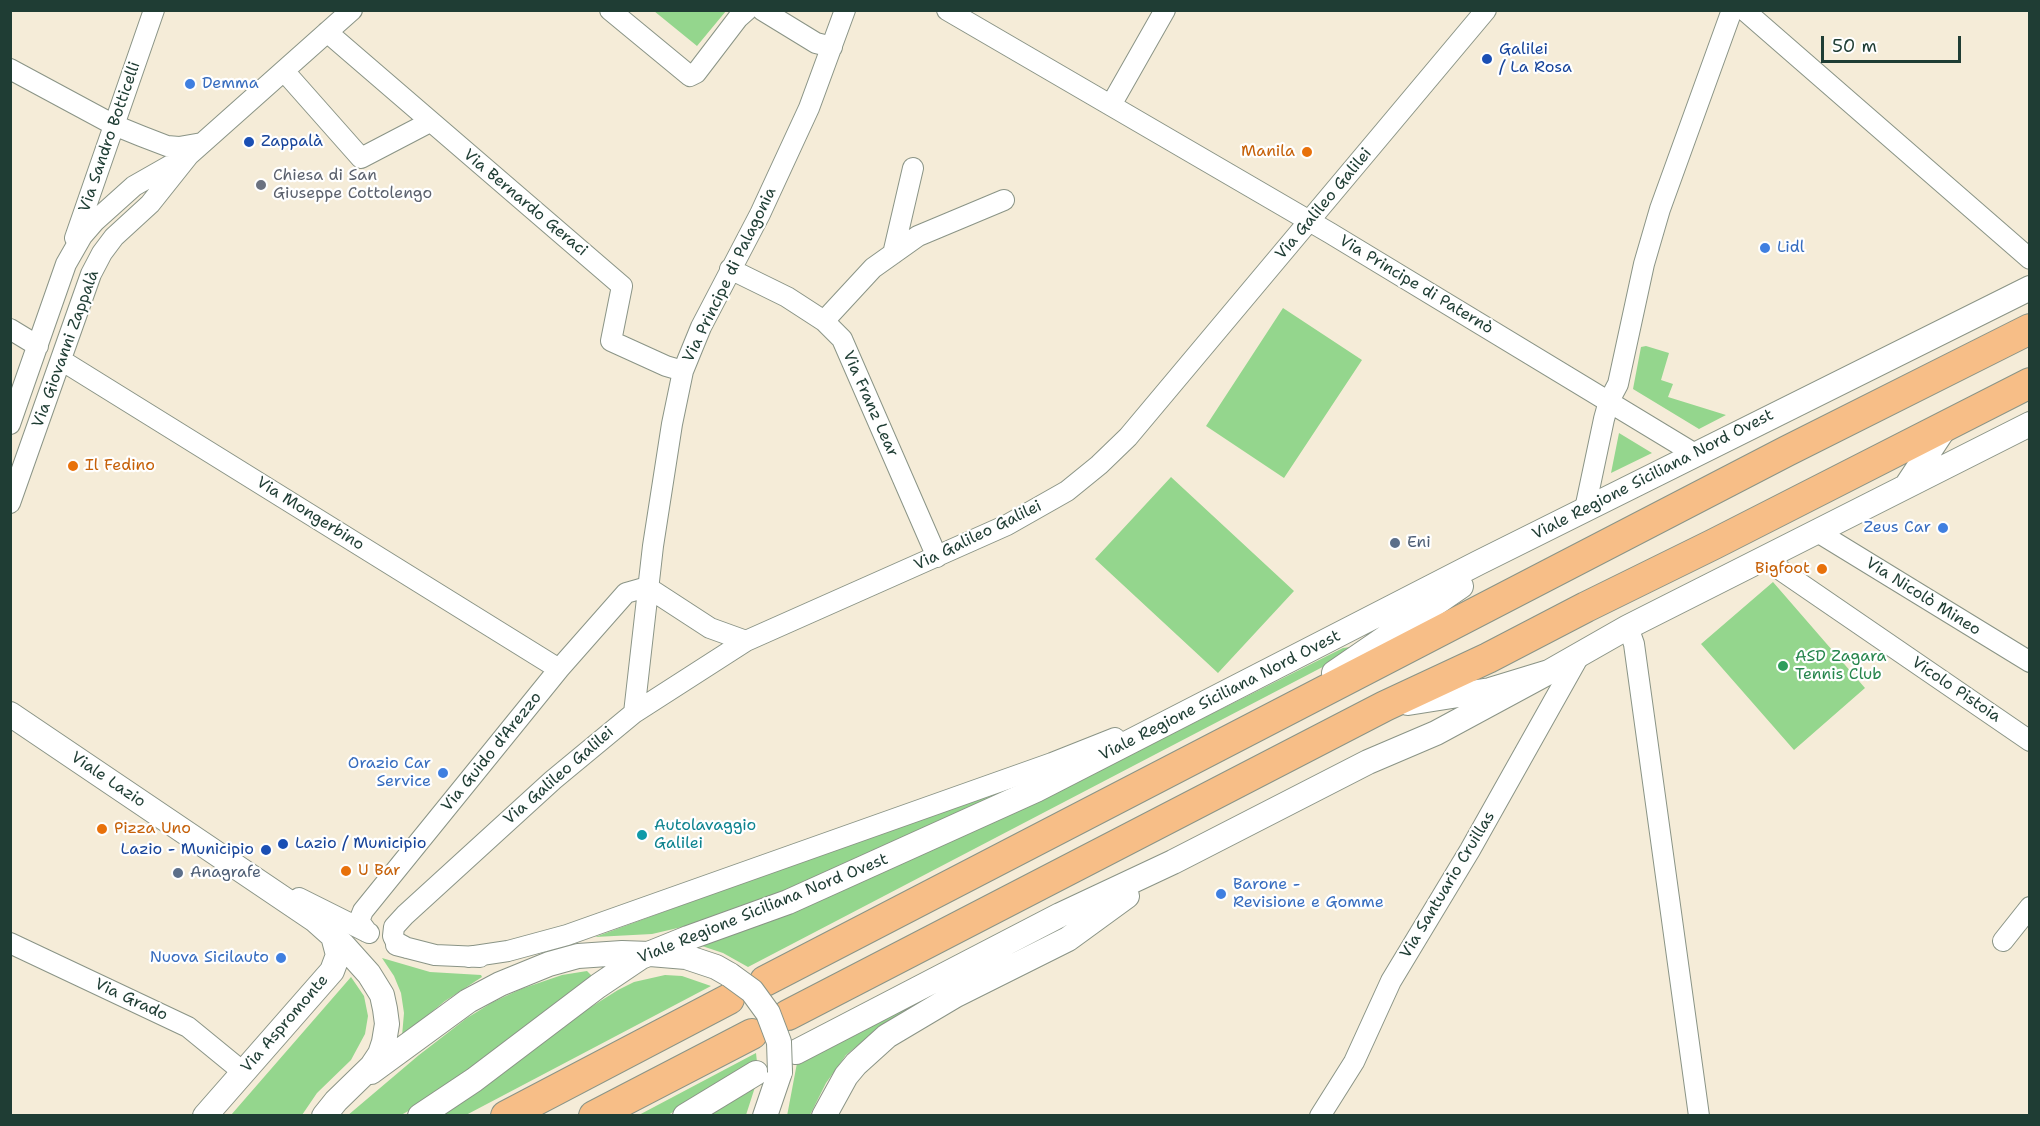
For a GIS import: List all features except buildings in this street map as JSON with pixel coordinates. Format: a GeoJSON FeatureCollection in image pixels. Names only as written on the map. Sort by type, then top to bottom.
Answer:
{"type":"FeatureCollection","features":[{"type":"Feature","properties":{"kind":"main road"},"geometry":{"type":"LineString","coordinates":[[765,981],[1787,451],[2030,329]]}},
{"type":"Feature","properties":{"kind":"main road"},"geometry":{"type":"LineString","coordinates":[[788,1015],[1384,706],[1488,658],[2030,383]]}},
{"type":"Feature","properties":{"kind":"main road"},"geometry":{"type":"LineString","coordinates":[[506,1116],[730,987]]}},
{"type":"Feature","properties":{"kind":"main road"},"geometry":{"type":"LineString","coordinates":[[594,1116],[752,1034]]}},
{"type":"Feature","properties":{"kind":"street","name":"Via Sandro Botticelli"},"geometry":{"type":"LineString","coordinates":[[66,264],[154,10]]}},
{"type":"Feature","properties":{"kind":"street","name":"Via Giovanni Zappalà"},"geometry":{"type":"LineString","coordinates":[[10,503],[90,274],[102,253],[114,237],[150,204],[163,179],[352,10]]}},
{"type":"Feature","properties":{"kind":"street"},"geometry":{"type":"LineString","coordinates":[[610,10],[690,76],[696,73],[738,18],[747,10]]}},
{"type":"Feature","properties":{"kind":"street"},"geometry":{"type":"LineString","coordinates":[[762,10],[816,42],[832,47]]}},
{"type":"Feature","properties":{"kind":"street","name":"Via Principe di Palagonia"},"geometry":{"type":"LineString","coordinates":[[634,713],[647,587],[673,415],[683,371],[700,327],[765,204],[809,108],[845,10]]}},
{"type":"Feature","properties":{"kind":"street","name":"Via Principe di Paternò"},"geometry":{"type":"LineString","coordinates":[[947,10],[1310,221],[1695,454]]}},
{"type":"Feature","properties":{"kind":"street"},"geometry":{"type":"LineString","coordinates":[[1111,105],[1165,10]]}},
{"type":"Feature","properties":{"kind":"street","name":"Via Galileo Galilei"},"geometry":{"type":"LineString","coordinates":[[407,948],[396,942],[393,936],[394,927],[405,915],[553,780],[634,713],[746,641],[985,536],[1038,509],[1067,491],[1099,465],[1128,437],[1485,10]]}},
{"type":"Feature","properties":{"kind":"street"},"geometry":{"type":"LineString","coordinates":[[1585,509],[1609,401],[1618,384],[1644,264],[1660,209],[1732,10]]}},
{"type":"Feature","properties":{"kind":"street"},"geometry":{"type":"LineString","coordinates":[[1744,10],[2030,259]]}},
{"type":"Feature","properties":{"kind":"street","name":"Via Bernardo Geraci"},"geometry":{"type":"LineString","coordinates":[[327,32],[622,286],[611,341],[666,366],[683,371]]}},
{"type":"Feature","properties":{"kind":"street"},"geometry":{"type":"LineString","coordinates":[[10,69],[114,125],[167,146],[195,149]]}},
{"type":"Feature","properties":{"kind":"street"},"geometry":{"type":"LineString","coordinates":[[284,71],[361,158],[430,122]]}},
{"type":"Feature","properties":{"kind":"street"},"geometry":{"type":"LineString","coordinates":[[141,136],[154,155],[163,179]]}},
{"type":"Feature","properties":{"kind":"street"},"geometry":{"type":"LineString","coordinates":[[893,254],[913,168]]}},
{"type":"Feature","properties":{"kind":"street","name":"Via Giovanni Zappalà"},"geometry":{"type":"LineString","coordinates":[[10,424],[66,264],[82,236],[95,221],[134,186],[163,179]]}},
{"type":"Feature","properties":{"kind":"street"},"geometry":{"type":"LineString","coordinates":[[134,186],[142,187],[149,194],[150,204]]}},
{"type":"Feature","properties":{"kind":"street"},"geometry":{"type":"LineString","coordinates":[[824,321],[873,268],[918,236],[1004,200]]}},
{"type":"Feature","properties":{"kind":"street","name":"Via Franz Lear"},"geometry":{"type":"LineString","coordinates":[[730,269],[787,297],[824,321],[842,339],[937,557]]}},
{"type":"Feature","properties":{"kind":"street","name":"Viale Regione Siciliana Nord Ovest"},"geometry":{"type":"LineString","coordinates":[[420,1116],[474,1080],[598,986],[625,967],[650,954],[788,902],[1036,790],[1585,509],[2030,288]]}},
{"type":"Feature","properties":{"kind":"street"},"geometry":{"type":"LineString","coordinates":[[10,329],[38,346]]}},
{"type":"Feature","properties":{"kind":"street","name":"Via Mongerbino"},"geometry":{"type":"LineString","coordinates":[[61,360],[558,669]]}},
{"type":"Feature","properties":{"kind":"street"},"geometry":{"type":"LineString","coordinates":[[796,1052],[1060,915],[1173,862],[1368,762],[1445,728],[1628,627],[2030,424]]}},
{"type":"Feature","properties":{"kind":"street"},"geometry":{"type":"LineString","coordinates":[[1907,485],[1946,426]]}},
{"type":"Feature","properties":{"kind":"street","name":"Via Nicolò Mineo"},"geometry":{"type":"LineString","coordinates":[[1816,531],[2030,662]]}},
{"type":"Feature","properties":{"kind":"street"},"geometry":{"type":"LineString","coordinates":[[1255,728],[1540,532]]}},
{"type":"Feature","properties":{"kind":"street","name":"Vicolo Pistoia"},"geometry":{"type":"LineString","coordinates":[[1763,558],[2030,741]]}},
{"type":"Feature","properties":{"kind":"street"},"geometry":{"type":"LineString","coordinates":[[647,587],[710,628],[746,641]]}},
{"type":"Feature","properties":{"kind":"street","name":"Via Guido d'Arezzo"},"geometry":{"type":"LineString","coordinates":[[367,932],[359,921],[363,911],[558,669],[626,593],[647,587]]}},
{"type":"Feature","properties":{"kind":"street"},"geometry":{"type":"LineString","coordinates":[[1628,627],[1634,644],[1699,1116]]}},
{"type":"Feature","properties":{"kind":"street","name":"Via Santuario Cruillas"},"geometry":{"type":"LineString","coordinates":[[1320,1116],[1354,1062],[1391,981],[1470,850],[1579,656]]}},
{"type":"Feature","properties":{"kind":"street"},"geometry":{"type":"LineString","coordinates":[[1384,706],[1490,690],[1549,672]]}},
{"type":"Feature","properties":{"kind":"street"},"geometry":{"type":"LineString","coordinates":[[468,957],[508,951],[567,934],[1052,763],[1100,745],[1255,678]]}},
{"type":"Feature","properties":{"kind":"street","name":"Viale Lazio"},"geometry":{"type":"LineString","coordinates":[[10,714],[324,926],[364,968],[382,995],[387,1024],[384,1042],[380,1054],[359,1080]]}},
{"type":"Feature","properties":{"kind":"street"},"geometry":{"type":"LineString","coordinates":[[824,1116],[846,1076],[887,1036],[957,995],[1068,939],[1173,862]]}},
{"type":"Feature","properties":{"kind":"street"},"geometry":{"type":"LineString","coordinates":[[235,866],[367,932],[407,948],[435,955],[468,957],[650,954],[686,957],[716,967],[730,987],[752,991],[768,1014],[779,1042],[765,1116]]}},
{"type":"Feature","properties":{"kind":"street"},"geometry":{"type":"LineString","coordinates":[[2003,941],[2030,907]]}},
{"type":"Feature","properties":{"kind":"street","name":"Via Aspromonte"},"geometry":{"type":"LineString","coordinates":[[204,1116],[336,964],[337,947],[333,936],[324,926]]}},
{"type":"Feature","properties":{"kind":"street","name":"Via Grado"},"geometry":{"type":"LineString","coordinates":[[10,943],[188,1027],[243,1072]]}},
{"type":"Feature","properties":{"kind":"street"},"geometry":{"type":"LineString","coordinates":[[324,1116],[336,1101],[359,1080],[490,988],[538,968],[578,956]]}},
{"type":"Feature","properties":{"kind":"street"},"geometry":{"type":"LineString","coordinates":[[685,1116],[772,1074]]}},
{"type":"Feature","properties":{"kind":"street"},"geometry":{"type":"LineString","coordinates":[[772,1074],[773,1116]]}},
{"type":"Feature","properties":{"kind":"green space"},"geometry":{"type":"Polygon","coordinates":[[[654,11],[726,11],[697,46],[654,11]]]}},
{"type":"Feature","properties":{"kind":"green space"},"geometry":{"type":"Polygon","coordinates":[[[1283,308],[1362,360],[1284,478],[1206,426],[1283,308]]]}},
{"type":"Feature","properties":{"kind":"green space"},"geometry":{"type":"Polygon","coordinates":[[[1646,346],[1669,353],[1661,380],[1673,384],[1668,397],[1726,415],[1699,429],[1633,389],[1641,347],[1646,346]]]}},
{"type":"Feature","properties":{"kind":"green space"},"geometry":{"type":"Polygon","coordinates":[[[1619,433],[1652,453],[1611,473],[1619,433]]]}},
{"type":"Feature","properties":{"kind":"green space"},"geometry":{"type":"Polygon","coordinates":[[[1171,477],[1294,591],[1218,673],[1095,559],[1171,477]]]}},
{"type":"Feature","properties":{"kind":"green space","name":"ASD Zagara Tennis Club"},"geometry":{"type":"Polygon","coordinates":[[[1773,582],[1865,688],[1794,750],[1701,644],[1773,582]]]}},
{"type":"Feature","properties":{"kind":"green space"},"geometry":{"type":"Polygon","coordinates":[[[1358,646],[1336,660],[748,967],[723,953],[702,946],[702,944],[1062,789],[1343,648],[1358,646]]]}},
{"type":"Feature","properties":{"kind":"green space"},"geometry":{"type":"Polygon","coordinates":[[[1020,786],[793,890],[695,924],[652,934],[595,937],[1001,788],[1020,786]]]}},
{"type":"Feature","properties":{"kind":"green space"},"geometry":{"type":"Polygon","coordinates":[[[382,958],[430,972],[481,975],[482,977],[445,1001],[402,1036],[404,1013],[401,993],[394,976],[382,958]]]}},
{"type":"Feature","properties":{"kind":"green space"},"geometry":{"type":"Polygon","coordinates":[[[587,971],[594,978],[425,1102],[401,1115],[347,1116],[419,1055],[467,1018],[493,1002],[521,989],[562,975],[587,971]]]}},
{"type":"Feature","properties":{"kind":"green space"},"geometry":{"type":"Polygon","coordinates":[[[665,975],[682,976],[711,986],[466,1115],[440,1116],[583,1012],[618,990],[634,982],[665,975]]]}},
{"type":"Feature","properties":{"kind":"green space"},"geometry":{"type":"Polygon","coordinates":[[[351,977],[364,996],[368,1016],[365,1034],[351,1060],[317,1093],[302,1115],[231,1115],[351,977]]]}},
{"type":"Feature","properties":{"kind":"green space"},"geometry":{"type":"Polygon","coordinates":[[[927,998],[875,1031],[846,1055],[826,1083],[810,1115],[787,1116],[797,1063],[927,998]]]}},
{"type":"Feature","properties":{"kind":"green space"},"geometry":{"type":"Polygon","coordinates":[[[756,1053],[757,1062],[668,1115],[637,1116],[756,1053]]]}},
{"type":"Feature","properties":{"kind":"green space"},"geometry":{"type":"Polygon","coordinates":[[[756,1084],[746,1115],[702,1116],[756,1084]]]}},
{"type":"Feature","properties":{"kind":"place","name":"Galilei / La Rosa"},"geometry":{"type":"Point","coordinates":[1487,59]}},
{"type":"Feature","properties":{"kind":"place","name":"Demma"},"geometry":{"type":"Point","coordinates":[190,84]}},
{"type":"Feature","properties":{"kind":"place","name":"Zappalà"},"geometry":{"type":"Point","coordinates":[249,142]}},
{"type":"Feature","properties":{"kind":"place","name":"Manila"},"geometry":{"type":"Point","coordinates":[1307,152]}},
{"type":"Feature","properties":{"kind":"place","name":"Chiesa di San Giuseppe Cottolengo"},"geometry":{"type":"Point","coordinates":[261,185]}},
{"type":"Feature","properties":{"kind":"place","name":"Lidl"},"geometry":{"type":"Point","coordinates":[1765,248]}},
{"type":"Feature","properties":{"kind":"place","name":"Il Fedino"},"geometry":{"type":"Point","coordinates":[73,466]}},
{"type":"Feature","properties":{"kind":"place","name":"Zeus Car"},"geometry":{"type":"Point","coordinates":[1943,528]}},
{"type":"Feature","properties":{"kind":"place","name":"Eni"},"geometry":{"type":"Point","coordinates":[1395,543]}},
{"type":"Feature","properties":{"kind":"place","name":"Bigfoot"},"geometry":{"type":"Point","coordinates":[1822,569]}},
{"type":"Feature","properties":{"kind":"place","name":"ASD Zagara Tennis Club"},"geometry":{"type":"Point","coordinates":[1783,666]}},
{"type":"Feature","properties":{"kind":"place","name":"Orazio Car Service"},"geometry":{"type":"Point","coordinates":[443,773]}},
{"type":"Feature","properties":{"kind":"place","name":"Pizza Uno"},"geometry":{"type":"Point","coordinates":[102,829]}},
{"type":"Feature","properties":{"kind":"place","name":"Autolavaggio Galilei"},"geometry":{"type":"Point","coordinates":[642,835]}},
{"type":"Feature","properties":{"kind":"place","name":"Lazio / Municipio"},"geometry":{"type":"Point","coordinates":[283,844]}},
{"type":"Feature","properties":{"kind":"place","name":"Lazio - Municipio"},"geometry":{"type":"Point","coordinates":[266,850]}},
{"type":"Feature","properties":{"kind":"place","name":"U Bar"},"geometry":{"type":"Point","coordinates":[346,871]}},
{"type":"Feature","properties":{"kind":"place","name":"Anagrafe"},"geometry":{"type":"Point","coordinates":[178,873]}},
{"type":"Feature","properties":{"kind":"place","name":"Barone - Revisione e Gomme"},"geometry":{"type":"Point","coordinates":[1221,894]}},
{"type":"Feature","properties":{"kind":"place","name":"Nuova Sicilauto"},"geometry":{"type":"Point","coordinates":[281,958]}}]}
